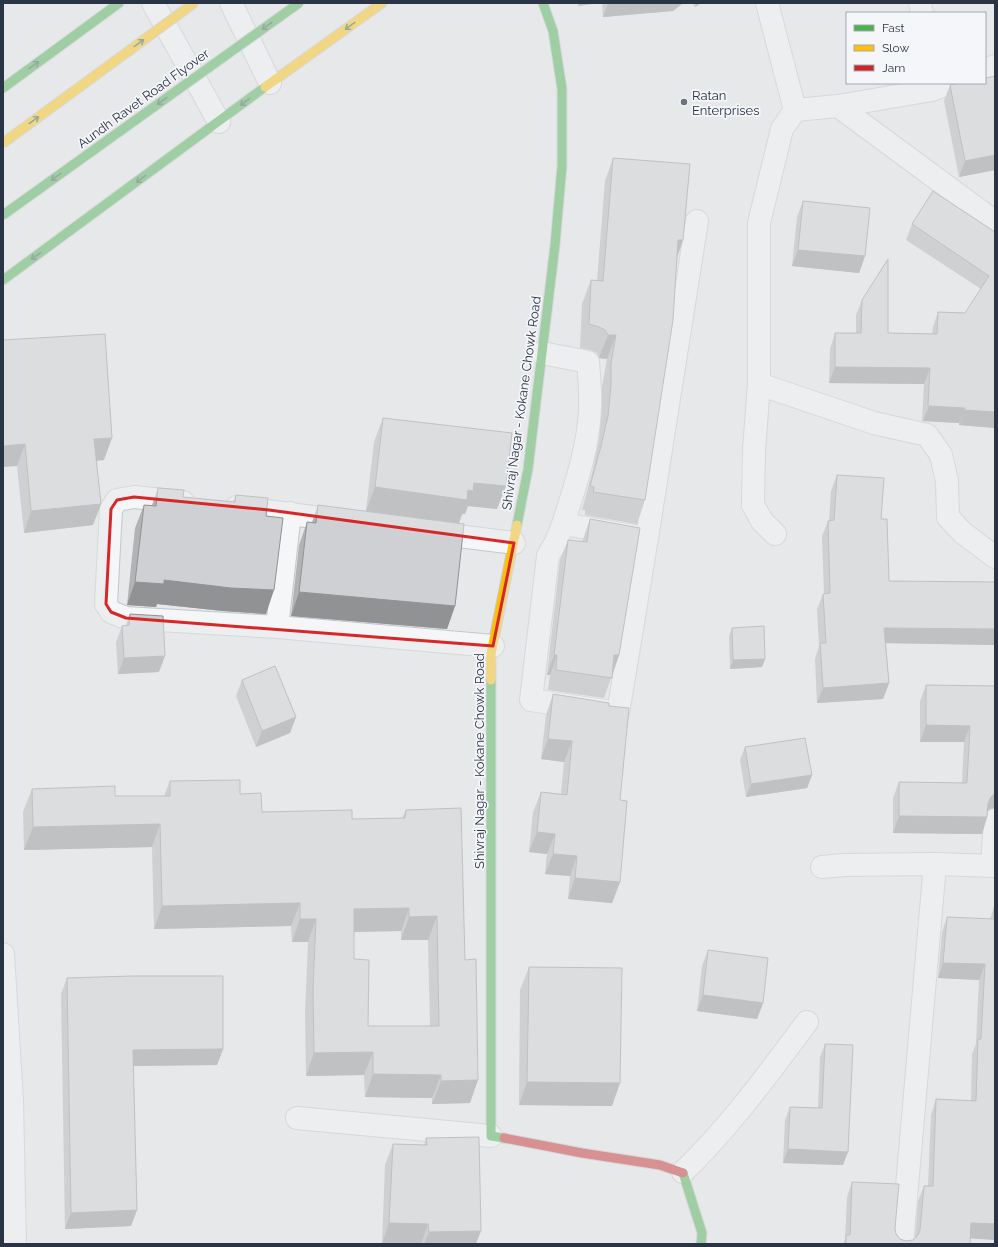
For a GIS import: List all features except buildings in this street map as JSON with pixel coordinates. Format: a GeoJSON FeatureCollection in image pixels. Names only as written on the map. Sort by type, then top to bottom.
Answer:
{"type":"FeatureCollection","features":[{"type":"Feature","properties":{"kind":"street"},"geometry":{"type":"LineString","coordinates":[[3,88],[119,3]]}},
{"type":"Feature","properties":{"kind":"street"},"geometry":{"type":"LineString","coordinates":[[153,3],[219,122]]}},
{"type":"Feature","properties":{"kind":"street"},"geometry":{"type":"LineString","coordinates":[[3,143],[194,3]]}},
{"type":"Feature","properties":{"kind":"street"},"geometry":{"type":"LineString","coordinates":[[231,3],[270,83]]}},
{"type":"Feature","properties":{"kind":"street","name":"Aundh Ravet Road Flyover"},"geometry":{"type":"LineString","coordinates":[[3,215],[299,3]]}},
{"type":"Feature","properties":{"kind":"street"},"geometry":{"type":"LineString","coordinates":[[3,280],[270,83],[382,3]]}},
{"type":"Feature","properties":{"kind":"street","name":"Shivraj Nagar - Kokane Chowk Road"},"geometry":{"type":"LineString","coordinates":[[490,1136],[491,654],[528,469],[555,245],[562,166],[562,89],[553,31],[543,3]]}},
{"type":"Feature","properties":{"kind":"street"},"geometry":{"type":"LineString","coordinates":[[767,3],[795,110]]}},
{"type":"Feature","properties":{"kind":"street"},"geometry":{"type":"LineString","coordinates":[[775,534],[762,522],[753,504],[754,450],[759,384],[759,223],[782,128],[795,110],[838,106],[938,85]]}},
{"type":"Feature","properties":{"kind":"street"},"geometry":{"type":"LineString","coordinates":[[838,106],[995,222]]}},
{"type":"Feature","properties":{"kind":"street"},"geometry":{"type":"LineString","coordinates":[[542,353],[588,362],[590,408],[587,438],[572,496],[556,542],[548,556],[531,700],[618,712],[697,221]]}},
{"type":"Feature","properties":{"kind":"street"},"geometry":{"type":"LineString","coordinates":[[759,384],[874,423],[927,435],[941,455],[947,481],[948,518],[963,533],[995,558]]}},
{"type":"Feature","properties":{"kind":"street"},"geometry":{"type":"LineString","coordinates":[[360,523],[134,497],[117,500],[111,509],[106,604],[111,612],[126,618],[277,627],[493,646]]}},
{"type":"Feature","properties":{"kind":"street"},"geometry":{"type":"LineString","coordinates":[[277,627],[290,514]]}},
{"type":"Feature","properties":{"kind":"street"},"geometry":{"type":"LineString","coordinates":[[563,524],[647,538]]}},
{"type":"Feature","properties":{"kind":"street"},"geometry":{"type":"LineString","coordinates":[[415,530],[514,543]]}},
{"type":"Feature","properties":{"kind":"street"},"geometry":{"type":"LineString","coordinates":[[822,867],[844,865],[935,864],[993,866],[995,820]]}},
{"type":"Feature","properties":{"kind":"street"},"geometry":{"type":"LineString","coordinates":[[902,1244],[935,864]]}},
{"type":"Feature","properties":{"kind":"street"},"geometry":{"type":"LineString","coordinates":[[3,954],[12,1101],[15,1244]]}},
{"type":"Feature","properties":{"kind":"street"},"geometry":{"type":"LineString","coordinates":[[683,1172],[703,1153],[752,1096],[807,1022]]}},
{"type":"Feature","properties":{"kind":"street"},"geometry":{"type":"LineString","coordinates":[[297,1118],[490,1136],[582,1153],[660,1165],[683,1172]]}},
{"type":"Feature","properties":{"kind":"street"},"geometry":{"type":"LineString","coordinates":[[683,1172],[702,1233],[702,1244]]}},
{"type":"Feature","properties":{"kind":"highlighted area"},"geometry":{"type":"Polygon","coordinates":[[[134,497],[269,510],[514,543],[493,646],[126,618],[111,612],[106,604],[111,509],[117,500],[134,497]]]}},
{"type":"Feature","properties":{"kind":"traffic: fast"},"geometry":{"type":"LineString","coordinates":[[3,88],[119,3]]}},
{"type":"Feature","properties":{"kind":"traffic: fast"},"geometry":{"type":"LineString","coordinates":[[3,215],[299,3]]}},
{"type":"Feature","properties":{"kind":"traffic: fast"},"geometry":{"type":"LineString","coordinates":[[517,525],[528,469],[555,245],[562,166],[562,89],[553,31],[543,3]]}},
{"type":"Feature","properties":{"kind":"traffic: fast"},"geometry":{"type":"LineString","coordinates":[[3,280],[265,87]]}},
{"type":"Feature","properties":{"kind":"traffic: fast"},"geometry":{"type":"LineString","coordinates":[[491,680],[491,1136],[504,1138]]}},
{"type":"Feature","properties":{"kind":"traffic: fast"},"geometry":{"type":"LineString","coordinates":[[683,1173],[702,1233],[701,1244]]}},
{"type":"Feature","properties":{"kind":"traffic: slow"},"geometry":{"type":"LineString","coordinates":[[3,143],[194,3]]}},
{"type":"Feature","properties":{"kind":"traffic: slow"},"geometry":{"type":"LineString","coordinates":[[265,87],[382,3]]}},
{"type":"Feature","properties":{"kind":"traffic: slow"},"geometry":{"type":"LineString","coordinates":[[491,680],[491,654],[517,525]]}},
{"type":"Feature","properties":{"kind":"traffic: jam"},"geometry":{"type":"LineString","coordinates":[[504,1138],[582,1153],[660,1165],[683,1173]]}},
{"type":"Feature","properties":{"kind":"place","name":"Ratan Enterprises"},"geometry":{"type":"Point","coordinates":[684,102]}}]}
